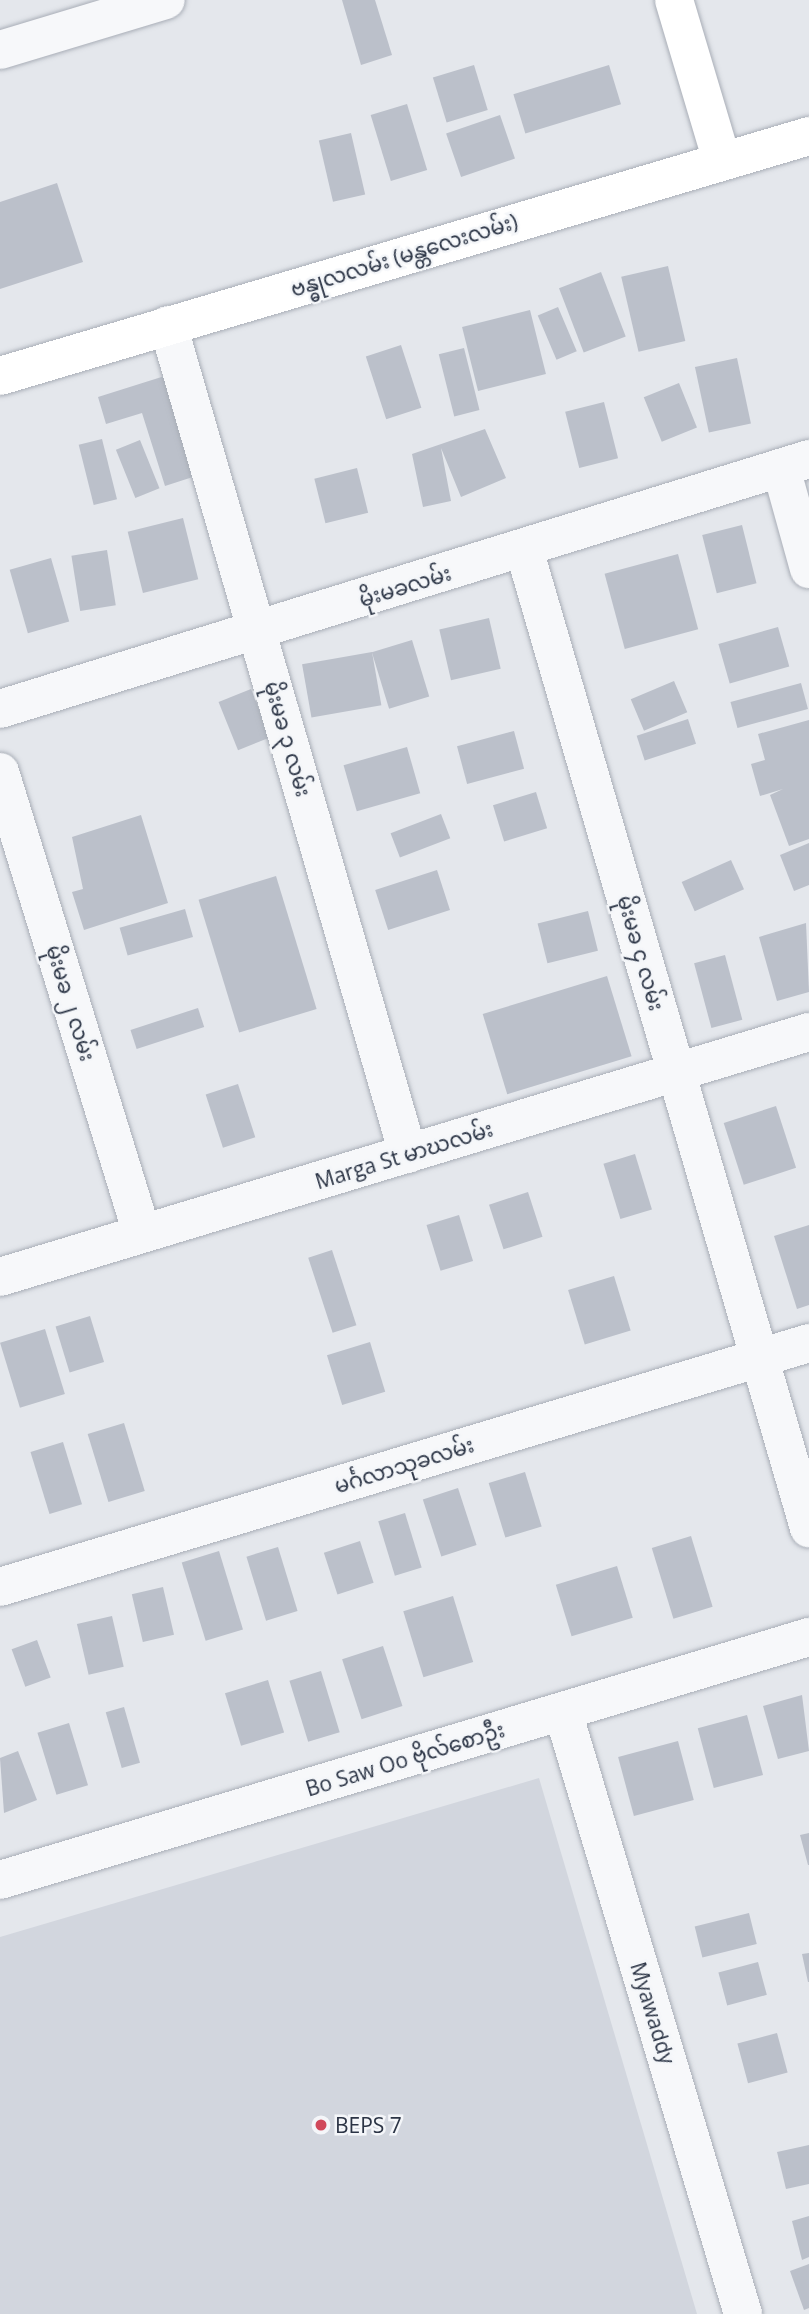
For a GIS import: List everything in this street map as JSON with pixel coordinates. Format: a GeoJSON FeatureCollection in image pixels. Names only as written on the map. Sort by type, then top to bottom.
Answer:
{"type":"FeatureCollection","features":[{"type":"Feature","properties":{"kind":"street"},"geometry":{"type":"LineString","coordinates":[[0,50],[166,0]]}},
{"type":"Feature","properties":{"kind":"street"},"geometry":{"type":"LineString","coordinates":[[674,0],[722,161]]}},
{"type":"Feature","properties":{"kind":"street","name":"ဗန္ဓုလလမ်း (မန္တလေးလမ်း)"},"geometry":{"type":"LineString","coordinates":[[0,376],[809,136]]}},
{"type":"Feature","properties":{"kind":"street","name":"မိုးမခ ၃ လမ်း"},"geometry":{"type":"LineString","coordinates":[[168,325],[408,1153]]}},
{"type":"Feature","properties":{"kind":"street"},"geometry":{"type":"LineString","coordinates":[[795,464],[809,569]]}},
{"type":"Feature","properties":{"kind":"street","name":"မိုးမခလမ်း"},"geometry":{"type":"LineString","coordinates":[[0,709],[257,632],[795,464]]}},
{"type":"Feature","properties":{"kind":"street","name":"မိုးမခ ၄ လမ်း"},"geometry":{"type":"LineString","coordinates":[[524,549],[809,1528]]}},
{"type":"Feature","properties":{"kind":"street","name":"မိုးမခ ၂ လမ်း"},"geometry":{"type":"LineString","coordinates":[[0,772],[142,1234]]}},
{"type":"Feature","properties":{"kind":"street","name":"Marga St မာဃလမ်း"},"geometry":{"type":"LineString","coordinates":[[0,1277],[809,1032]]}},
{"type":"Feature","properties":{"kind":"street","name":"မင်္ဂလာသုခလမ်း"},"geometry":{"type":"LineString","coordinates":[[0,1587],[809,1343]]}},
{"type":"Feature","properties":{"kind":"street","name":"Bo Saw Oo ဗိုလ်စောဦး"},"geometry":{"type":"LineString","coordinates":[[0,1880],[809,1637]]}},
{"type":"Feature","properties":{"kind":"street","name":"Myawaddy"},"geometry":{"type":"LineString","coordinates":[[563,1712],[743,2314]]}},
{"type":"Feature","properties":{"kind":"shaded area","name":"BEPS 7"},"geometry":{"type":"Polygon","coordinates":[[[539,1778],[697,2314],[0,2314],[0,1937],[539,1778]]]}},
{"type":"Feature","properties":{"kind":"building"},"geometry":{"type":"Polygon","coordinates":[[[342,0],[375,0],[392,55],[361,65],[342,0]]]}},
{"type":"Feature","properties":{"kind":"building"},"geometry":{"type":"Polygon","coordinates":[[[474,65],[488,110],[447,123],[433,78],[474,65]]]}},
{"type":"Feature","properties":{"kind":"building"},"geometry":{"type":"Polygon","coordinates":[[[609,65],[621,104],[525,133],[513,94],[609,65]]]}},
{"type":"Feature","properties":{"kind":"building"},"geometry":{"type":"Polygon","coordinates":[[[407,104],[427,170],[391,181],[371,115],[407,104]]]}},
{"type":"Feature","properties":{"kind":"building"},"geometry":{"type":"Polygon","coordinates":[[[500,115],[515,158],[461,177],[446,134],[500,115]]]}},
{"type":"Feature","properties":{"kind":"building"},"geometry":{"type":"Polygon","coordinates":[[[351,133],[365,194],[333,202],[319,140],[351,133]]]}},
{"type":"Feature","properties":{"kind":"building"},"geometry":{"type":"Polygon","coordinates":[[[57,183],[83,262],[0,289],[0,202],[57,183]]]}},
{"type":"Feature","properties":{"kind":"building"},"geometry":{"type":"Polygon","coordinates":[[[668,266],[685,341],[639,352],[621,277],[668,266]]]}},
{"type":"Feature","properties":{"kind":"building"},"geometry":{"type":"Polygon","coordinates":[[[601,272],[626,336],[584,353],[559,288],[601,272]]]}},
{"type":"Feature","properties":{"kind":"building"},"geometry":{"type":"Polygon","coordinates":[[[558,307],[577,351],[557,360],[538,316],[558,307]]]}},
{"type":"Feature","properties":{"kind":"building"},"geometry":{"type":"Polygon","coordinates":[[[530,310],[546,374],[478,391],[462,327],[530,310]]]}},
{"type":"Feature","properties":{"kind":"building"},"geometry":{"type":"Polygon","coordinates":[[[401,345],[421,408],[386,419],[366,356],[401,345]]]}},
{"type":"Feature","properties":{"kind":"building"},"geometry":{"type":"Polygon","coordinates":[[[464,348],[479,410],[454,416],[439,354],[464,348]]]}},
{"type":"Feature","properties":{"kind":"building"},"geometry":{"type":"Polygon","coordinates":[[[737,358],[751,424],[709,432],[695,367],[737,358]]]}},
{"type":"Feature","properties":{"kind":"building"},"geometry":{"type":"Polygon","coordinates":[[[171,374],[202,474],[165,486],[142,413],[106,424],[98,397],[171,374]]]}},
{"type":"Feature","properties":{"kind":"building"},"geometry":{"type":"Polygon","coordinates":[[[679,383],[697,428],[662,442],[644,397],[679,383]]]}},
{"type":"Feature","properties":{"kind":"building"},"geometry":{"type":"Polygon","coordinates":[[[604,402],[618,458],[579,468],[565,412],[604,402]]]}},
{"type":"Feature","properties":{"kind":"building"},"geometry":{"type":"Polygon","coordinates":[[[485,429],[506,478],[461,497],[441,448],[451,501],[423,507],[412,454],[485,429]]]}},
{"type":"Feature","properties":{"kind":"building"},"geometry":{"type":"Polygon","coordinates":[[[102,439],[117,499],[94,505],[79,445],[102,439]]]}},
{"type":"Feature","properties":{"kind":"building"},"geometry":{"type":"Polygon","coordinates":[[[140,440],[159,488],[135,498],[116,450],[140,440]]]}},
{"type":"Feature","properties":{"kind":"building"},"geometry":{"type":"Polygon","coordinates":[[[357,468],[368,513],[325,523],[314,479],[357,468]]]}},
{"type":"Feature","properties":{"kind":"building"},"geometry":{"type":"Polygon","coordinates":[[[183,518],[198,579],[143,593],[128,532],[183,518]]]}},
{"type":"Feature","properties":{"kind":"building"},"geometry":{"type":"Polygon","coordinates":[[[742,525],[757,583],[717,593],[702,535],[742,525]]]}},
{"type":"Feature","properties":{"kind":"building"},"geometry":{"type":"Polygon","coordinates":[[[107,550],[116,605],[80,611],[71,556],[107,550]]]}},
{"type":"Feature","properties":{"kind":"building"},"geometry":{"type":"Polygon","coordinates":[[[678,554],[698,629],[625,649],[605,574],[678,554]]]}},
{"type":"Feature","properties":{"kind":"building"},"geometry":{"type":"Polygon","coordinates":[[[51,558],[69,621],[28,633],[10,570],[51,558]]]}},
{"type":"Feature","properties":{"kind":"building"},"geometry":{"type":"Polygon","coordinates":[[[489,618],[501,669],[451,680],[439,629],[489,618]]]}},
{"type":"Feature","properties":{"kind":"building"},"geometry":{"type":"Polygon","coordinates":[[[778,627],[789,666],[730,684],[718,644],[778,627]]]}},
{"type":"Feature","properties":{"kind":"building"},"geometry":{"type":"Polygon","coordinates":[[[412,640],[429,696],[389,709],[372,652],[412,640]]]}},
{"type":"Feature","properties":{"kind":"building"},"geometry":{"type":"Polygon","coordinates":[[[372,652],[381,705],[311,718],[302,664],[372,652]]]}},
{"type":"Feature","properties":{"kind":"building"},"geometry":{"type":"Polygon","coordinates":[[[674,681],[687,712],[644,731],[631,699],[674,681]]]}},
{"type":"Feature","properties":{"kind":"building"},"geometry":{"type":"Polygon","coordinates":[[[801,683],[808,709],[737,728],[730,702],[801,683]]]}},
{"type":"Feature","properties":{"kind":"building"},"geometry":{"type":"Polygon","coordinates":[[[251,689],[270,737],[238,750],[219,702],[251,689]]]}},
{"type":"Feature","properties":{"kind":"building"},"geometry":{"type":"Polygon","coordinates":[[[688,719],[696,744],[645,760],[637,736],[688,719]]]}},
{"type":"Feature","properties":{"kind":"building"},"geometry":{"type":"Polygon","coordinates":[[[809,720],[809,839],[789,846],[770,795],[783,789],[760,796],[751,764],[765,760],[758,734],[809,720]]]}},
{"type":"Feature","properties":{"kind":"building"},"geometry":{"type":"Polygon","coordinates":[[[514,731],[524,769],[467,784],[457,746],[514,731]]]}},
{"type":"Feature","properties":{"kind":"building"},"geometry":{"type":"Polygon","coordinates":[[[407,747],[420,793],[357,811],[344,765],[407,747]]]}},
{"type":"Feature","properties":{"kind":"building"},"geometry":{"type":"Polygon","coordinates":[[[536,792],[547,828],[504,841],[493,805],[536,792]]]}},
{"type":"Feature","properties":{"kind":"building"},"geometry":{"type":"Polygon","coordinates":[[[441,814],[450,838],[400,858],[391,833],[441,814]]]}},
{"type":"Feature","properties":{"kind":"building"},"geometry":{"type":"Polygon","coordinates":[[[141,815],[168,903],[84,930],[72,892],[83,889],[72,837],[141,815]]]}},
{"type":"Feature","properties":{"kind":"building"},"geometry":{"type":"Polygon","coordinates":[[[809,843],[809,885],[794,891],[780,855],[809,843]]]}},
{"type":"Feature","properties":{"kind":"building"},"geometry":{"type":"Polygon","coordinates":[[[731,860],[744,889],[695,911],[682,882],[731,860]]]}},
{"type":"Feature","properties":{"kind":"building"},"geometry":{"type":"Polygon","coordinates":[[[437,870],[450,910],[388,930],[375,890],[437,870]]]}},
{"type":"Feature","properties":{"kind":"building"},"geometry":{"type":"Polygon","coordinates":[[[276,876],[317,1009],[239,1033],[199,900],[276,876]]]}},
{"type":"Feature","properties":{"kind":"building"},"geometry":{"type":"Polygon","coordinates":[[[185,909],[193,937],[128,956],[120,928],[185,909]]]}},
{"type":"Feature","properties":{"kind":"building"},"geometry":{"type":"Polygon","coordinates":[[[588,911],[598,951],[547,963],[538,924],[588,911]]]}},
{"type":"Feature","properties":{"kind":"building"},"geometry":{"type":"Polygon","coordinates":[[[806,923],[809,992],[777,1001],[759,937],[806,923]]]}},
{"type":"Feature","properties":{"kind":"building"},"geometry":{"type":"Polygon","coordinates":[[[725,955],[742,1020],[711,1028],[694,963],[725,955]]]}},
{"type":"Feature","properties":{"kind":"building"},"geometry":{"type":"Polygon","coordinates":[[[607,976],[632,1056],[507,1094],[483,1014],[607,976]]]}},
{"type":"Feature","properties":{"kind":"building"},"geometry":{"type":"Polygon","coordinates":[[[198,1008],[204,1027],[137,1049],[130,1030],[198,1008]]]}},
{"type":"Feature","properties":{"kind":"building"},"geometry":{"type":"Polygon","coordinates":[[[238,1084],[255,1137],[223,1148],[206,1095],[238,1084]]]}},
{"type":"Feature","properties":{"kind":"building"},"geometry":{"type":"Polygon","coordinates":[[[776,1106],[796,1168],[744,1185],[724,1123],[776,1106]]]}},
{"type":"Feature","properties":{"kind":"building"},"geometry":{"type":"Polygon","coordinates":[[[635,1154],[652,1209],[620,1219],[603,1164],[635,1154]]]}},
{"type":"Feature","properties":{"kind":"building"},"geometry":{"type":"Polygon","coordinates":[[[528,1192],[543,1237],[504,1249],[489,1205],[528,1192]]]}},
{"type":"Feature","properties":{"kind":"building"},"geometry":{"type":"Polygon","coordinates":[[[459,1215],[473,1261],[441,1271],[426,1225],[459,1215]]]}},
{"type":"Feature","properties":{"kind":"building"},"geometry":{"type":"Polygon","coordinates":[[[809,1225],[809,1305],[797,1309],[774,1236],[809,1225]]]}},
{"type":"Feature","properties":{"kind":"building"},"geometry":{"type":"Polygon","coordinates":[[[332,1250],[356,1325],[333,1333],[308,1258],[332,1250]]]}},
{"type":"Feature","properties":{"kind":"building"},"geometry":{"type":"Polygon","coordinates":[[[614,1276],[631,1331],[585,1345],[568,1290],[614,1276]]]}},
{"type":"Feature","properties":{"kind":"building"},"geometry":{"type":"Polygon","coordinates":[[[90,1316],[104,1362],[70,1372],[56,1327],[90,1316]]]}},
{"type":"Feature","properties":{"kind":"building"},"geometry":{"type":"Polygon","coordinates":[[[45,1329],[65,1394],[20,1408],[0,1343],[45,1329]]]}},
{"type":"Feature","properties":{"kind":"building"},"geometry":{"type":"Polygon","coordinates":[[[370,1342],[385,1392],[342,1405],[327,1355],[370,1342]]]}},
{"type":"Feature","properties":{"kind":"building"},"geometry":{"type":"Polygon","coordinates":[[[124,1423],[145,1491],[108,1502],[88,1434],[124,1423]]]}},
{"type":"Feature","properties":{"kind":"building"},"geometry":{"type":"Polygon","coordinates":[[[63,1442],[82,1504],[49,1514],[30,1452],[63,1442]]]}},
{"type":"Feature","properties":{"kind":"building"},"geometry":{"type":"Polygon","coordinates":[[[525,1472],[542,1527],[505,1538],[489,1483],[525,1472]]]}},
{"type":"Feature","properties":{"kind":"building"},"geometry":{"type":"Polygon","coordinates":[[[458,1488],[477,1545],[441,1556],[423,1499],[458,1488]]]}},
{"type":"Feature","properties":{"kind":"building"},"geometry":{"type":"Polygon","coordinates":[[[405,1513],[422,1568],[395,1576],[378,1521],[405,1513]]]}},
{"type":"Feature","properties":{"kind":"building"},"geometry":{"type":"Polygon","coordinates":[[[691,1536],[713,1607],[673,1619],[652,1548],[691,1536]]]}},
{"type":"Feature","properties":{"kind":"building"},"geometry":{"type":"Polygon","coordinates":[[[360,1541],[374,1583],[337,1595],[324,1553],[360,1541]]]}},
{"type":"Feature","properties":{"kind":"building"},"geometry":{"type":"Polygon","coordinates":[[[278,1547],[298,1611],[266,1621],[246,1557],[278,1547]]]}},
{"type":"Feature","properties":{"kind":"building"},"geometry":{"type":"Polygon","coordinates":[[[219,1551],[243,1629],[206,1641],[182,1562],[219,1551]]]}},
{"type":"Feature","properties":{"kind":"building"},"geometry":{"type":"Polygon","coordinates":[[[617,1566],[633,1618],[572,1636],[556,1585],[617,1566]]]}},
{"type":"Feature","properties":{"kind":"building"},"geometry":{"type":"Polygon","coordinates":[[[163,1587],[174,1635],[143,1642],[132,1594],[163,1587]]]}},
{"type":"Feature","properties":{"kind":"building"},"geometry":{"type":"Polygon","coordinates":[[[453,1596],[473,1662],[423,1677],[403,1611],[453,1596]]]}},
{"type":"Feature","properties":{"kind":"building"},"geometry":{"type":"Polygon","coordinates":[[[112,1616],[124,1667],[89,1675],[77,1624],[112,1616]]]}},
{"type":"Feature","properties":{"kind":"building"},"geometry":{"type":"Polygon","coordinates":[[[37,1640],[51,1678],[25,1687],[12,1649],[37,1640]]]}},
{"type":"Feature","properties":{"kind":"building"},"geometry":{"type":"Polygon","coordinates":[[[383,1646],[402,1706],[362,1719],[342,1659],[383,1646]]]}},
{"type":"Feature","properties":{"kind":"building"},"geometry":{"type":"Polygon","coordinates":[[[321,1671],[340,1732],[308,1742],[289,1681],[321,1671]]]}},
{"type":"Feature","properties":{"kind":"building"},"geometry":{"type":"Polygon","coordinates":[[[268,1680],[284,1733],[241,1746],[225,1693],[268,1680]]]}},
{"type":"Feature","properties":{"kind":"building"},"geometry":{"type":"Polygon","coordinates":[[[802,1695],[809,1751],[778,1759],[763,1706],[802,1695]]]}},
{"type":"Feature","properties":{"kind":"building"},"geometry":{"type":"Polygon","coordinates":[[[124,1707],[140,1763],[122,1768],[106,1712],[124,1707]]]}},
{"type":"Feature","properties":{"kind":"building"},"geometry":{"type":"Polygon","coordinates":[[[747,1715],[763,1775],[714,1788],[698,1728],[747,1715]]]}},
{"type":"Feature","properties":{"kind":"building"},"geometry":{"type":"Polygon","coordinates":[[[69,1723],[88,1785],[56,1795],[37,1733],[69,1723]]]}},
{"type":"Feature","properties":{"kind":"building"},"geometry":{"type":"Polygon","coordinates":[[[678,1741],[694,1800],[634,1816],[618,1757],[678,1741]]]}},
{"type":"Feature","properties":{"kind":"building"},"geometry":{"type":"Polygon","coordinates":[[[18,1751],[37,1800],[4,1813],[0,1758],[18,1751]]]}},
{"type":"Feature","properties":{"kind":"building"},"geometry":{"type":"Polygon","coordinates":[[[809,1833],[809,1865],[808,1865],[800,1835],[809,1833]]]}},
{"type":"Feature","properties":{"kind":"building"},"geometry":{"type":"Polygon","coordinates":[[[749,1913],[757,1944],[702,1958],[695,1927],[749,1913]]]}},
{"type":"Feature","properties":{"kind":"building"},"geometry":{"type":"Polygon","coordinates":[[[809,1953],[809,1982],[808,1982],[802,1954],[809,1953]]]}},
{"type":"Feature","properties":{"kind":"building"},"geometry":{"type":"Polygon","coordinates":[[[758,1962],[767,1995],[727,2005],[718,1973],[758,1962]]]}},
{"type":"Feature","properties":{"kind":"building"},"geometry":{"type":"Polygon","coordinates":[[[777,2033],[788,2073],[748,2083],[737,2044],[777,2033]]]}},
{"type":"Feature","properties":{"kind":"building"},"geometry":{"type":"Polygon","coordinates":[[[809,2145],[809,2184],[786,2189],[777,2152],[809,2145]]]}},
{"type":"Feature","properties":{"kind":"building"},"geometry":{"type":"Polygon","coordinates":[[[809,2216],[809,2257],[802,2260],[792,2221],[809,2216]]]}},
{"type":"Feature","properties":{"kind":"building"},"geometry":{"type":"Polygon","coordinates":[[[809,2264],[809,2308],[804,2310],[790,2271],[809,2264]]]}},
{"type":"Feature","properties":{"kind":"place","name":"BEPS 7"},"geometry":{"type":"Point","coordinates":[321,2125]}}]}
